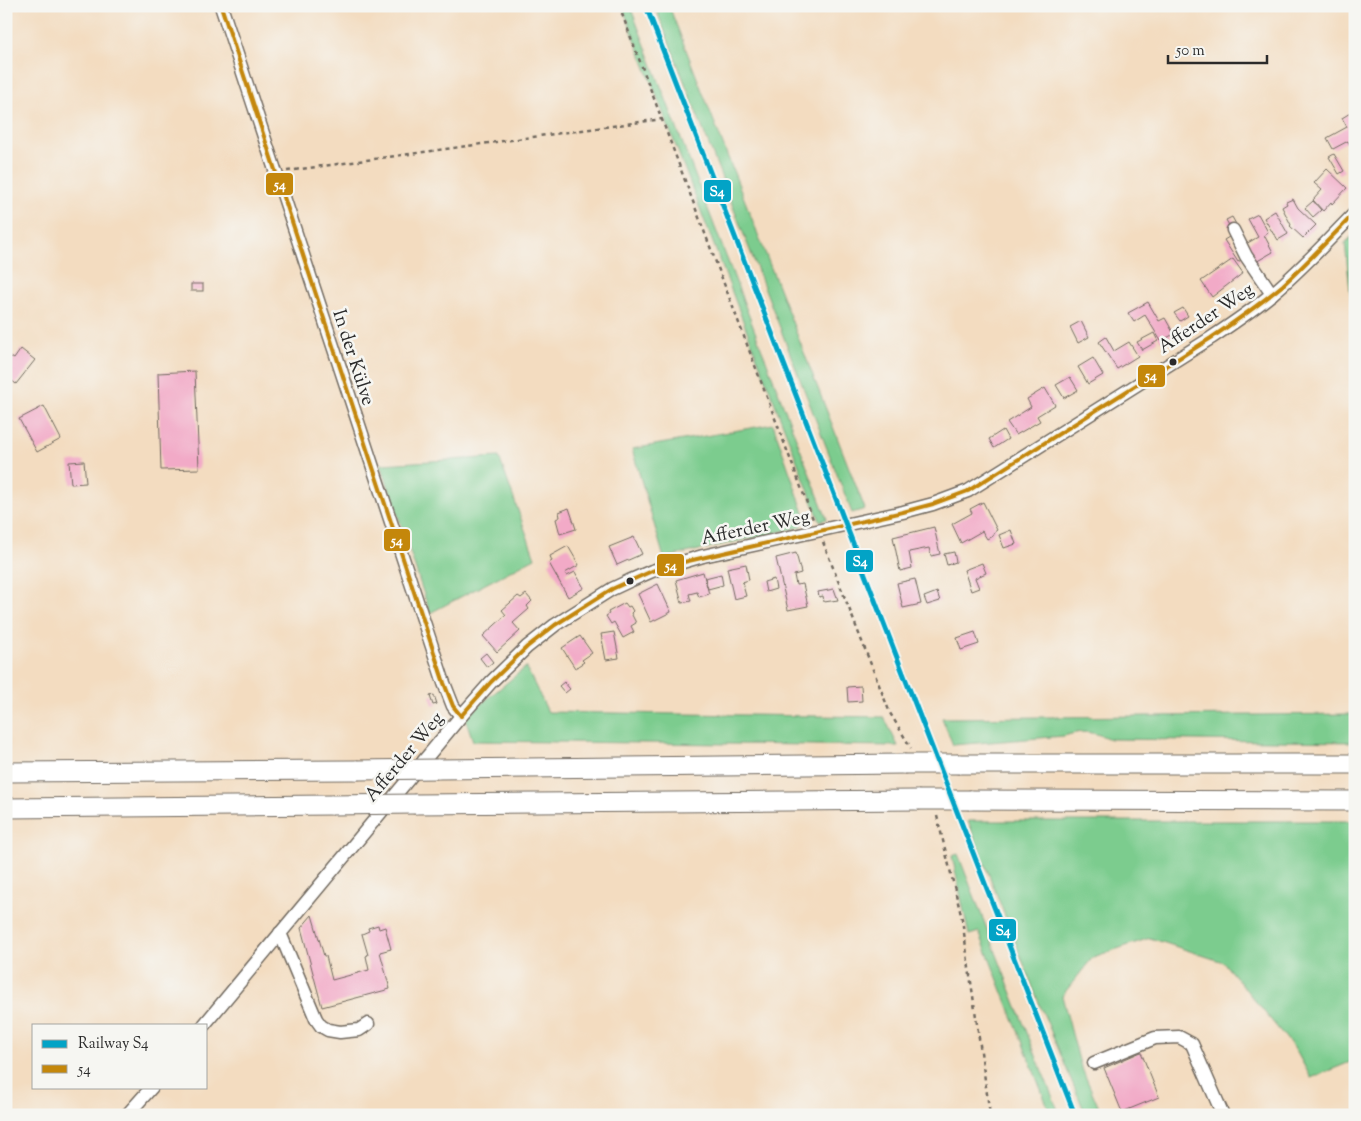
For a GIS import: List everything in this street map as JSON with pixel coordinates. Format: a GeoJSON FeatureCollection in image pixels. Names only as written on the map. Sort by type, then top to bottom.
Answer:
{"type":"FeatureCollection","features":[{"type":"Feature","properties":{"kind":"highway"},"geometry":{"type":"LineString","coordinates":[[6,772],[904,764],[1355,764]]}},
{"type":"Feature","properties":{"kind":"highway"},"geometry":{"type":"LineString","coordinates":[[6,808],[918,800],[1355,801]]}},
{"type":"Feature","properties":{"kind":"street","name":"In der Külve"},"geometry":{"type":"LineString","coordinates":[[221,6],[444,683],[454,706],[461,716]]}},
{"type":"Feature","properties":{"kind":"street","name":"Afferder Weg"},"geometry":{"type":"LineString","coordinates":[[205,1024],[461,716],[491,682],[527,647],[555,625],[612,589],[652,571],[684,561],[933,504],[968,491],[1245,315],[1299,270],[1355,213]]}},
{"type":"Feature","properties":{"kind":"street"},"geometry":{"type":"LineString","coordinates":[[1233,230],[1246,256],[1272,294]]}},
{"type":"Feature","properties":{"kind":"street"},"geometry":{"type":"LineString","coordinates":[[280,933],[316,1019],[321,1026],[328,1030],[340,1032],[360,1030],[368,1024]]}},
{"type":"Feature","properties":{"kind":"street"},"geometry":{"type":"LineString","coordinates":[[1094,1062],[1155,1038],[1179,1037],[1192,1044],[1223,1115]]}},
{"type":"Feature","properties":{"kind":"street"},"geometry":{"type":"LineString","coordinates":[[127,1115],[151,1088]]}},
{"type":"Feature","properties":{"kind":"path"},"geometry":{"type":"LineString","coordinates":[[619,6],[818,531]]}},
{"type":"Feature","properties":{"kind":"path"},"geometry":{"type":"LineString","coordinates":[[275,172],[662,120]]}},
{"type":"Feature","properties":{"kind":"path"},"geometry":{"type":"LineString","coordinates":[[971,975],[990,1115]]}},
{"type":"Feature","properties":{"kind":"green space"},"geometry":{"type":"Polygon","coordinates":[[[622,6],[630,6],[827,519],[820,521],[622,6]]]}},
{"type":"Feature","properties":{"kind":"green space"},"geometry":{"type":"Polygon","coordinates":[[[655,6],[669,6],[865,509],[852,513],[655,6]]]}},
{"type":"Feature","properties":{"kind":"green space"},"geometry":{"type":"Polygon","coordinates":[[[1355,233],[1355,337],[1345,243],[1355,233]]]}},
{"type":"Feature","properties":{"kind":"green space"},"geometry":{"type":"Polygon","coordinates":[[[773,424],[805,516],[801,527],[664,558],[632,449],[773,424]]]}},
{"type":"Feature","properties":{"kind":"green space"},"geometry":{"type":"Polygon","coordinates":[[[499,457],[535,558],[430,613],[381,464],[499,457]]]}},
{"type":"Feature","properties":{"kind":"green space"},"geometry":{"type":"Polygon","coordinates":[[[526,667],[548,712],[884,717],[898,746],[473,741],[465,717],[526,667]]]}},
{"type":"Feature","properties":{"kind":"green space"},"geometry":{"type":"Polygon","coordinates":[[[1355,714],[1355,742],[1110,739],[1097,734],[1082,732],[1064,736],[953,745],[942,718],[1355,714]]]}},
{"type":"Feature","properties":{"kind":"green space"},"geometry":{"type":"Polygon","coordinates":[[[968,821],[1355,821],[1355,1060],[1311,1078],[1295,1049],[1223,962],[1150,938],[1093,957],[1062,996],[1080,1064],[1102,1115],[1086,1115],[1039,1003],[968,821]]]}},
{"type":"Feature","properties":{"kind":"green space"},"geometry":{"type":"Polygon","coordinates":[[[958,854],[1060,1115],[1051,1115],[979,932],[969,935],[952,856],[958,854]]]}},
{"type":"Feature","properties":{"kind":"building"},"geometry":{"type":"Polygon","coordinates":[[[1355,110],[1355,142],[1350,145],[1348,141],[1333,149],[1327,138],[1347,127],[1342,118],[1355,110]]]}},
{"type":"Feature","properties":{"kind":"building"},"geometry":{"type":"Polygon","coordinates":[[[1334,154],[1344,171],[1339,174],[1329,157],[1334,154]]]}},
{"type":"Feature","properties":{"kind":"building"},"geometry":{"type":"Polygon","coordinates":[[[1327,169],[1347,188],[1323,211],[1313,200],[1322,190],[1314,183],[1327,169]]]}},
{"type":"Feature","properties":{"kind":"building"},"geometry":{"type":"Polygon","coordinates":[[[1293,199],[1298,208],[1316,225],[1303,238],[1290,226],[1282,207],[1287,204],[1286,202],[1293,199]]]}},
{"type":"Feature","properties":{"kind":"building"},"geometry":{"type":"Polygon","coordinates":[[[1313,201],[1321,210],[1313,217],[1305,208],[1313,201]]]}},
{"type":"Feature","properties":{"kind":"building"},"geometry":{"type":"Polygon","coordinates":[[[1275,211],[1288,234],[1278,240],[1264,218],[1275,211]]]}},
{"type":"Feature","properties":{"kind":"building"},"geometry":{"type":"Polygon","coordinates":[[[1258,214],[1268,232],[1264,235],[1273,252],[1254,263],[1244,245],[1258,237],[1248,219],[1258,214]]]}},
{"type":"Feature","properties":{"kind":"building"},"geometry":{"type":"Polygon","coordinates":[[[1232,217],[1237,226],[1231,229],[1226,220],[1232,217]]]}},
{"type":"Feature","properties":{"kind":"building"},"geometry":{"type":"Polygon","coordinates":[[[1229,237],[1244,258],[1238,262],[1224,240],[1229,237]]]}},
{"type":"Feature","properties":{"kind":"building"},"geometry":{"type":"Polygon","coordinates":[[[1233,259],[1243,273],[1212,297],[1201,281],[1233,259]]]}},
{"type":"Feature","properties":{"kind":"building"},"geometry":{"type":"Polygon","coordinates":[[[191,284],[203,284],[203,291],[191,291],[191,284]]]}},
{"type":"Feature","properties":{"kind":"building"},"geometry":{"type":"Polygon","coordinates":[[[1148,302],[1159,321],[1165,318],[1174,334],[1161,341],[1145,315],[1134,322],[1128,313],[1148,302]]]}},
{"type":"Feature","properties":{"kind":"building"},"geometry":{"type":"Polygon","coordinates":[[[1183,308],[1188,316],[1180,321],[1174,313],[1183,308]]]}},
{"type":"Feature","properties":{"kind":"building"},"geometry":{"type":"Polygon","coordinates":[[[1081,321],[1089,337],[1078,343],[1070,327],[1081,321]]]}},
{"type":"Feature","properties":{"kind":"building"},"geometry":{"type":"Polygon","coordinates":[[[1154,333],[1158,341],[1142,350],[1137,342],[1154,333]]]}},
{"type":"Feature","properties":{"kind":"building"},"geometry":{"type":"Polygon","coordinates":[[[1106,337],[1114,351],[1129,342],[1138,356],[1117,369],[1099,342],[1106,337]]]}},
{"type":"Feature","properties":{"kind":"building"},"geometry":{"type":"Polygon","coordinates":[[[21,349],[35,360],[16,384],[6,376],[6,357],[8,355],[14,359],[21,349]]]}},
{"type":"Feature","properties":{"kind":"building"},"geometry":{"type":"Polygon","coordinates":[[[1093,358],[1103,375],[1088,384],[1078,367],[1093,358]]]}},
{"type":"Feature","properties":{"kind":"building"},"geometry":{"type":"Polygon","coordinates":[[[195,371],[199,469],[161,470],[158,373],[195,371]]]}},
{"type":"Feature","properties":{"kind":"building"},"geometry":{"type":"Polygon","coordinates":[[[1070,377],[1078,390],[1064,398],[1056,385],[1070,377]]]}},
{"type":"Feature","properties":{"kind":"building"},"geometry":{"type":"Polygon","coordinates":[[[1045,388],[1055,405],[1037,416],[1040,421],[1016,435],[1007,422],[1031,407],[1027,399],[1045,388]]]}},
{"type":"Feature","properties":{"kind":"building"},"geometry":{"type":"Polygon","coordinates":[[[44,406],[61,439],[37,452],[19,419],[44,406]]]}},
{"type":"Feature","properties":{"kind":"building"},"geometry":{"type":"Polygon","coordinates":[[[1003,430],[1008,439],[994,448],[989,439],[1003,430]]]}},
{"type":"Feature","properties":{"kind":"building"},"geometry":{"type":"Polygon","coordinates":[[[84,461],[86,483],[71,484],[69,462],[84,461]]]}},
{"type":"Feature","properties":{"kind":"building"},"geometry":{"type":"Polygon","coordinates":[[[983,502],[997,530],[993,533],[994,535],[987,539],[982,531],[961,543],[952,524],[972,513],[970,509],[983,502]]]}},
{"type":"Feature","properties":{"kind":"building"},"geometry":{"type":"Polygon","coordinates":[[[569,508],[576,529],[560,534],[556,519],[560,517],[559,512],[569,508]]]}},
{"type":"Feature","properties":{"kind":"building"},"geometry":{"type":"Polygon","coordinates":[[[934,527],[940,554],[931,556],[929,548],[909,552],[912,568],[900,571],[893,537],[934,527]]]}},
{"type":"Feature","properties":{"kind":"building"},"geometry":{"type":"Polygon","coordinates":[[[1011,530],[1016,544],[1004,548],[999,535],[1011,530]]]}},
{"type":"Feature","properties":{"kind":"building"},"geometry":{"type":"Polygon","coordinates":[[[634,537],[642,554],[617,565],[609,547],[634,537]]]}},
{"type":"Feature","properties":{"kind":"building"},"geometry":{"type":"Polygon","coordinates":[[[568,546],[579,565],[565,573],[567,576],[575,572],[584,588],[568,597],[549,563],[552,561],[550,556],[568,546]]]}},
{"type":"Feature","properties":{"kind":"building"},"geometry":{"type":"Polygon","coordinates":[[[954,552],[956,562],[947,565],[944,554],[954,552]]]}},
{"type":"Feature","properties":{"kind":"building"},"geometry":{"type":"Polygon","coordinates":[[[796,553],[801,573],[794,575],[796,585],[803,584],[808,606],[788,610],[776,558],[796,553]]]}},
{"type":"Feature","properties":{"kind":"building"},"geometry":{"type":"Polygon","coordinates":[[[982,563],[986,573],[975,578],[979,588],[971,591],[964,570],[982,563]]]}},
{"type":"Feature","properties":{"kind":"building"},"geometry":{"type":"Polygon","coordinates":[[[746,564],[749,580],[742,582],[746,596],[734,599],[727,568],[746,564]]]}},
{"type":"Feature","properties":{"kind":"building"},"geometry":{"type":"Polygon","coordinates":[[[703,572],[709,594],[699,597],[697,592],[689,594],[691,601],[682,603],[676,580],[703,572]]]}},
{"type":"Feature","properties":{"kind":"building"},"geometry":{"type":"Polygon","coordinates":[[[721,574],[723,585],[708,589],[705,578],[721,574]]]}},
{"type":"Feature","properties":{"kind":"building"},"geometry":{"type":"Polygon","coordinates":[[[774,579],[776,589],[766,592],[764,582],[774,579]]]}},
{"type":"Feature","properties":{"kind":"building"},"geometry":{"type":"Polygon","coordinates":[[[915,579],[921,604],[903,608],[897,583],[915,579]]]}},
{"type":"Feature","properties":{"kind":"building"},"geometry":{"type":"Polygon","coordinates":[[[658,584],[671,612],[651,622],[638,594],[658,584]]]}},
{"type":"Feature","properties":{"kind":"building"},"geometry":{"type":"Polygon","coordinates":[[[834,589],[838,600],[824,602],[823,596],[819,597],[818,592],[834,589]]]}},
{"type":"Feature","properties":{"kind":"building"},"geometry":{"type":"Polygon","coordinates":[[[937,592],[940,601],[927,605],[924,597],[937,592]]]}},
{"type":"Feature","properties":{"kind":"building"},"geometry":{"type":"Polygon","coordinates":[[[526,594],[532,601],[527,606],[529,609],[513,623],[520,631],[497,652],[483,636],[506,615],[502,610],[518,596],[521,598],[526,594]]]}},
{"type":"Feature","properties":{"kind":"building"},"geometry":{"type":"Polygon","coordinates":[[[625,603],[633,611],[631,613],[636,623],[631,626],[634,632],[623,638],[614,622],[611,624],[606,616],[609,614],[608,612],[625,603]]]}},
{"type":"Feature","properties":{"kind":"building"},"geometry":{"type":"Polygon","coordinates":[[[614,632],[619,658],[606,660],[601,634],[614,632]]]}},
{"type":"Feature","properties":{"kind":"building"},"geometry":{"type":"Polygon","coordinates":[[[975,632],[979,644],[961,650],[957,638],[975,632]]]}},
{"type":"Feature","properties":{"kind":"building"},"geometry":{"type":"Polygon","coordinates":[[[580,636],[592,653],[575,668],[562,648],[580,636]]]}},
{"type":"Feature","properties":{"kind":"building"},"geometry":{"type":"Polygon","coordinates":[[[486,653],[493,662],[487,667],[480,658],[486,653]]]}},
{"type":"Feature","properties":{"kind":"building"},"geometry":{"type":"Polygon","coordinates":[[[564,682],[570,689],[565,693],[559,686],[564,682]]]}},
{"type":"Feature","properties":{"kind":"building"},"geometry":{"type":"Polygon","coordinates":[[[861,686],[862,701],[848,702],[847,687],[861,686]]]}},
{"type":"Feature","properties":{"kind":"building"},"geometry":{"type":"Polygon","coordinates":[[[434,695],[437,704],[433,705],[430,696],[434,695]]]}},
{"type":"Feature","properties":{"kind":"building"},"geometry":{"type":"Polygon","coordinates":[[[312,915],[332,980],[369,970],[366,956],[368,955],[362,934],[369,931],[368,928],[378,925],[379,929],[385,927],[391,949],[380,952],[390,989],[322,1007],[301,928],[312,915]]]}},
{"type":"Feature","properties":{"kind":"building"},"geometry":{"type":"Polygon","coordinates":[[[1141,1052],[1159,1097],[1122,1112],[1104,1068],[1141,1052]]]}},
{"type":"Feature","properties":{"kind":"rail line","name":"S4"},"geometry":{"type":"LineString","coordinates":[[646,6],[1075,1115]]}},
{"type":"Feature","properties":{"kind":"transit line","name":"54"},"geometry":{"type":"LineString","coordinates":[[221,6],[444,683],[453,706],[461,716]]}},
{"type":"Feature","properties":{"kind":"transit line","name":"54"},"geometry":{"type":"LineString","coordinates":[[461,716],[491,682],[527,647],[555,625],[612,589],[652,571],[675,564],[903,512],[933,504],[968,491],[1239,319],[1283,285],[1355,213]]}}]}
